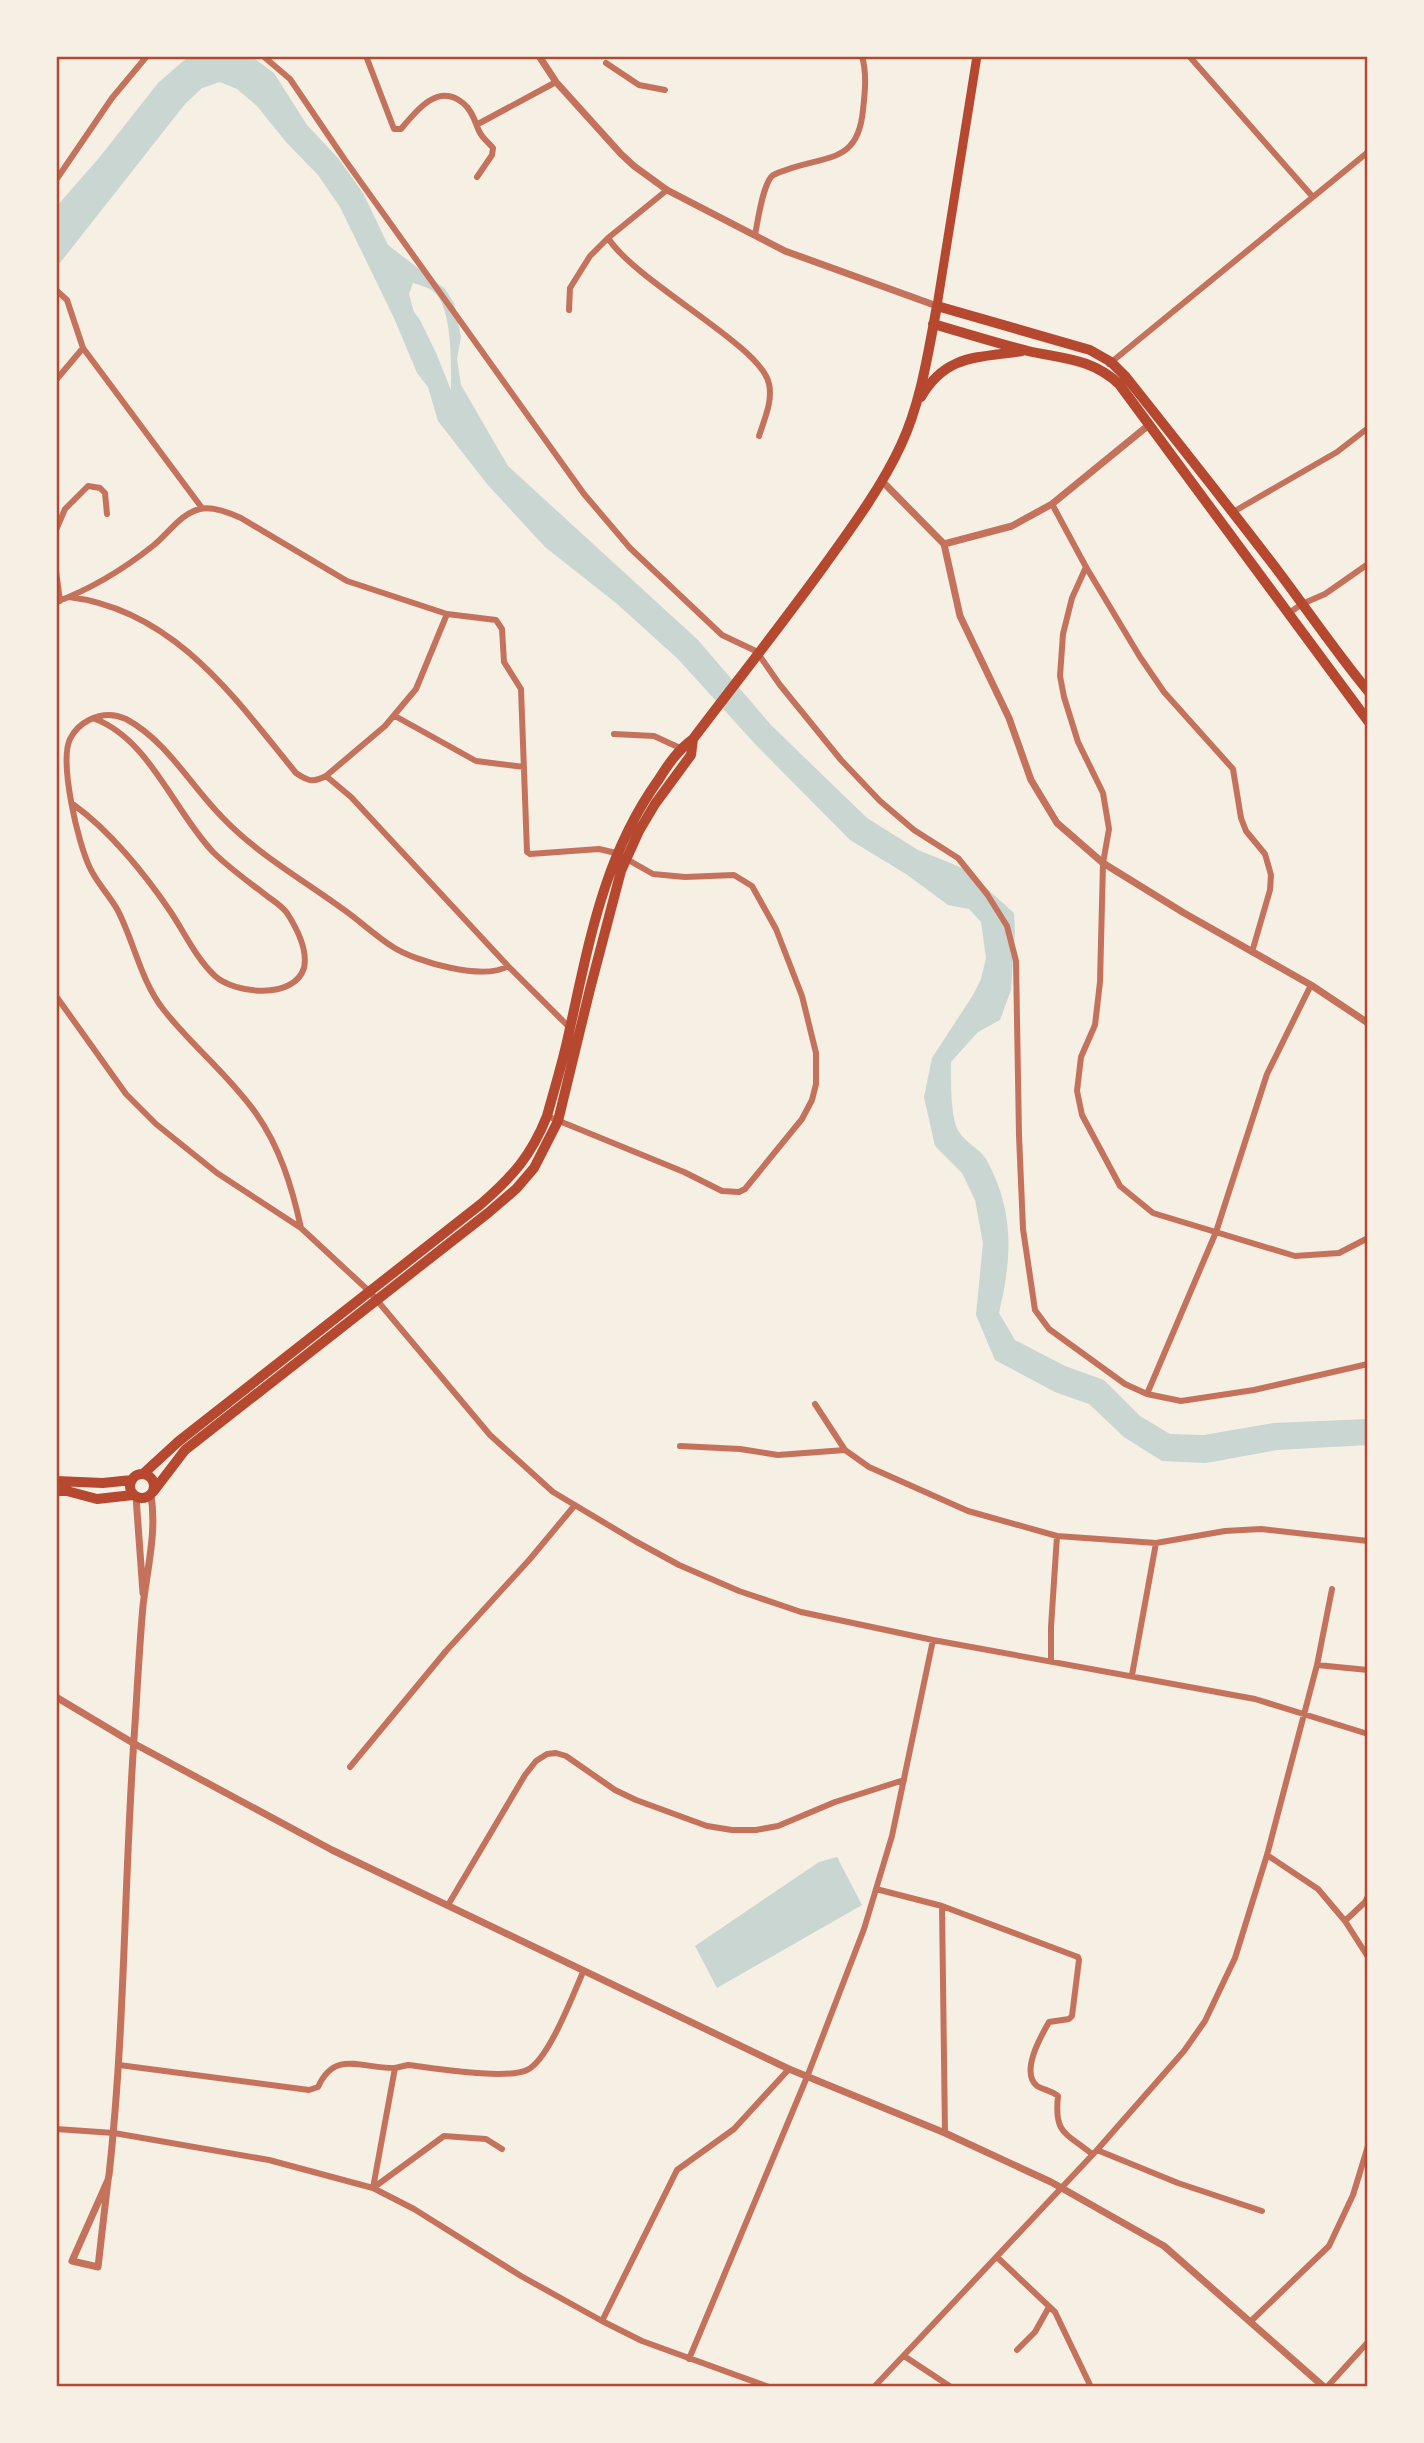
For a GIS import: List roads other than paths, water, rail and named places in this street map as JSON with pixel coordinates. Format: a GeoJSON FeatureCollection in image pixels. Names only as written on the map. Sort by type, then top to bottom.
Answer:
{"type":"FeatureCollection","features":[{"type":"Feature","properties":{"kind":"highway"},"geometry":{"type":"LineString","coordinates":[[56,1480],[103,1483],[132,1480],[143,1474],[516,1189],[534,1168],[558,1121],[586,950],[598,906],[622,856],[645,797],[680,748],[694,739],[759,656],[849,532],[882,481],[902,444],[914,410],[937,306],[1090,349],[1111,362],[1126,377],[1219,494],[1335,651],[1368,691]]}},
{"type":"Feature","properties":{"kind":"highway"},"geometry":{"type":"LineString","coordinates":[[933,324],[1028,351],[1079,360],[1102,370],[1119,384],[1368,721]]}},
{"type":"Feature","properties":{"kind":"highway"},"geometry":{"type":"LineString","coordinates":[[914,410],[934,378],[954,363],[1028,351]]}},
{"type":"Feature","properties":{"kind":"highway"},"geometry":{"type":"LineString","coordinates":[[1208,503],[1219,494]]}},
{"type":"Feature","properties":{"kind":"highway"},"geometry":{"type":"LineString","coordinates":[[622,856],[654,804],[691,755],[694,739]]}},
{"type":"Feature","properties":{"kind":"highway"},"geometry":{"type":"LineString","coordinates":[[373,1296],[508,1181],[524,1162],[537,1142],[547,1116],[575,1029]]}},
{"type":"Feature","properties":{"kind":"highway"},"geometry":{"type":"LineString","coordinates":[[56,1491],[67,1491],[97,1499],[135,1496],[144,1499],[152,1494],[182,1445]]}},
{"type":"Feature","properties":{"kind":"highway"},"geometry":{"type":"LineString","coordinates":[[143,1474],[153,1480],[152,1494]]}},
{"type":"Feature","properties":{"kind":"highway"},"geometry":{"type":"LineString","coordinates":[[132,1480],[130,1488],[135,1496]]}},
{"type":"Feature","properties":{"kind":"main road"},"geometry":{"type":"LineString","coordinates":[[937,306],[977,56]]}},
{"type":"Feature","properties":{"kind":"street"},"geometry":{"type":"LineString","coordinates":[[56,180],[112,98],[147,56]]}},
{"type":"Feature","properties":{"kind":"street"},"geometry":{"type":"LineString","coordinates":[[263,56],[290,79],[584,494],[630,548],[722,635],[759,656],[841,760],[880,801],[914,830],[958,858],[987,894],[1007,926],[1016,961],[1023,1228],[1035,1310],[1049,1329],[1125,1384],[1147,1394],[1181,1401],[1254,1390],[1368,1364]]}},
{"type":"Feature","properties":{"kind":"street"},"geometry":{"type":"LineString","coordinates":[[366,56],[394,129],[401,129],[421,105],[433,97],[448,96],[463,103],[478,124],[480,134],[494,148],[477,177]]}},
{"type":"Feature","properties":{"kind":"street"},"geometry":{"type":"LineString","coordinates":[[539,56],[556,82],[634,166],[667,190],[785,251],[937,306]]}},
{"type":"Feature","properties":{"kind":"street"},"geometry":{"type":"LineString","coordinates":[[755,235],[767,186],[772,177],[851,148],[862,122],[866,84],[862,56]]}},
{"type":"Feature","properties":{"kind":"street"},"geometry":{"type":"LineString","coordinates":[[1189,56],[1312,196]]}},
{"type":"Feature","properties":{"kind":"street"},"geometry":{"type":"LineString","coordinates":[[606,63],[639,85],[666,90]]}},
{"type":"Feature","properties":{"kind":"street"},"geometry":{"type":"LineString","coordinates":[[478,124],[556,82]]}},
{"type":"Feature","properties":{"kind":"street"},"geometry":{"type":"LineString","coordinates":[[1102,370],[1368,152]]}},
{"type":"Feature","properties":{"kind":"street"},"geometry":{"type":"LineString","coordinates":[[569,310],[570,288],[590,256],[667,190]]}},
{"type":"Feature","properties":{"kind":"street"},"geometry":{"type":"LineString","coordinates":[[608,238],[615,249],[645,276],[748,352],[769,382],[770,400],[759,436]]}},
{"type":"Feature","properties":{"kind":"street"},"geometry":{"type":"LineString","coordinates":[[56,290],[67,300],[83,348],[202,508]]}},
{"type":"Feature","properties":{"kind":"street"},"geometry":{"type":"LineString","coordinates":[[56,380],[83,348]]}},
{"type":"Feature","properties":{"kind":"street"},"geometry":{"type":"LineString","coordinates":[[944,544],[1012,526],[1052,504],[1150,424]]}},
{"type":"Feature","properties":{"kind":"street"},"geometry":{"type":"LineString","coordinates":[[1233,512],[1337,452],[1368,428]]}},
{"type":"Feature","properties":{"kind":"street"},"geometry":{"type":"LineString","coordinates":[[882,481],[944,544],[960,616],[1009,718],[1031,780],[1057,823],[1103,863],[1184,914],[1311,985],[1368,1023]]}},
{"type":"Feature","properties":{"kind":"street"},"geometry":{"type":"LineString","coordinates":[[56,530],[65,509],[88,486],[100,488],[104,493],[107,514]]}},
{"type":"Feature","properties":{"kind":"street"},"geometry":{"type":"LineString","coordinates":[[1052,504],[1139,657],[1164,692],[1233,769],[1241,818],[1247,831],[1265,854],[1271,875],[1270,890],[1252,952]]}},
{"type":"Feature","properties":{"kind":"street"},"geometry":{"type":"LineString","coordinates":[[56,571],[58,601],[119,571],[156,544],[189,513],[202,508],[228,512],[241,518],[347,581],[447,614],[496,620],[500,624],[504,662],[521,690],[527,852],[530,854],[599,849],[622,856],[653,874],[685,877],[734,874],[752,886],[776,929],[802,996],[816,1054],[816,1084],[812,1100],[778,1152],[745,1189],[739,1192],[722,1191],[684,1172],[547,1116]]}},
{"type":"Feature","properties":{"kind":"street"},"geometry":{"type":"LineString","coordinates":[[1289,613],[1325,594],[1368,564]]}},
{"type":"Feature","properties":{"kind":"street"},"geometry":{"type":"LineString","coordinates":[[1086,567],[1072,598],[1063,634],[1060,676],[1078,742],[1103,793],[1109,829],[1103,863],[1100,982],[1094,1025],[1081,1056],[1077,1091],[1082,1115],[1121,1186],[1153,1213],[1296,1256],[1339,1253],[1368,1238]]}},
{"type":"Feature","properties":{"kind":"street"},"geometry":{"type":"LineString","coordinates":[[69,597],[90,600],[134,616],[172,638],[225,687],[296,773],[307,781],[326,776],[395,716],[416,689],[447,614]]}},
{"type":"Feature","properties":{"kind":"street"},"geometry":{"type":"LineString","coordinates":[[301,1228],[286,1172],[267,1131],[254,1110],[162,1008],[148,986],[116,908],[83,855],[66,759],[70,740],[81,724],[108,714],[124,718],[151,736],[222,818],[258,849],[393,947],[446,968],[496,971],[508,966]]}},
{"type":"Feature","properties":{"kind":"street"},"geometry":{"type":"LineString","coordinates":[[395,716],[476,761],[524,767]]}},
{"type":"Feature","properties":{"kind":"street"},"geometry":{"type":"LineString","coordinates":[[73,805],[96,821],[115,841],[170,911],[201,962],[218,979],[244,990],[260,991],[289,985],[299,978],[304,966],[304,949],[285,910],[222,860],[197,834],[129,740],[105,722],[93,718]]}},
{"type":"Feature","properties":{"kind":"street"},"geometry":{"type":"LineString","coordinates":[[614,734],[653,736],[680,748]]}},
{"type":"Feature","properties":{"kind":"street"},"geometry":{"type":"LineString","coordinates":[[326,776],[351,797],[508,966],[575,1029]]}},
{"type":"Feature","properties":{"kind":"street"},"geometry":{"type":"LineString","coordinates":[[1147,1394],[1216,1232],[1267,1074],[1311,985]]}},
{"type":"Feature","properties":{"kind":"street"},"geometry":{"type":"LineString","coordinates":[[56,996],[126,1094],[156,1124],[218,1173],[301,1228],[373,1296],[490,1435],[553,1492],[679,1565],[739,1591],[801,1612],[933,1640],[1255,1699],[1368,1734]]}},
{"type":"Feature","properties":{"kind":"street"},"geometry":{"type":"LineString","coordinates":[[815,1404],[845,1450],[869,1467],[968,1511],[1057,1536],[1156,1543],[1225,1531],[1261,1529],[1368,1541]]}},
{"type":"Feature","properties":{"kind":"street"},"geometry":{"type":"LineString","coordinates":[[680,1446],[740,1449],[778,1455],[845,1450]]}},
{"type":"Feature","properties":{"kind":"street"},"geometry":{"type":"LineString","coordinates":[[108,2180],[72,2262],[98,2267],[114,2133],[133,1743],[144,1604],[150,1566],[152,1494]]}},
{"type":"Feature","properties":{"kind":"street"},"geometry":{"type":"LineString","coordinates":[[135,1496],[144,1604]]}},
{"type":"Feature","properties":{"kind":"street"},"geometry":{"type":"LineString","coordinates":[[350,1767],[446,1651],[575,1505]]}},
{"type":"Feature","properties":{"kind":"street"},"geometry":{"type":"LineString","coordinates":[[1051,1660],[1057,1536]]}},
{"type":"Feature","properties":{"kind":"street"},"geometry":{"type":"LineString","coordinates":[[1132,1675],[1156,1543]]}},
{"type":"Feature","properties":{"kind":"street"},"geometry":{"type":"LineString","coordinates":[[874,2387],[1062,2188],[1184,2051],[1205,2021],[1235,1958],[1267,1855],[1317,1665],[1332,1589]]}},
{"type":"Feature","properties":{"kind":"street"},"geometry":{"type":"LineString","coordinates":[[688,2359],[807,2077],[864,1929],[892,1836],[933,1640]]}},
{"type":"Feature","properties":{"kind":"street"},"geometry":{"type":"LineString","coordinates":[[1317,1665],[1368,1670]]}},
{"type":"Feature","properties":{"kind":"street"},"geometry":{"type":"LineString","coordinates":[[56,1697],[133,1743],[332,1850],[789,2069],[945,2133],[1062,2188],[1164,2246],[1325,2387],[1368,2342]]}},
{"type":"Feature","properties":{"kind":"street"},"geometry":{"type":"LineString","coordinates":[[448,1905],[525,1774],[536,1761],[547,1754],[566,1756],[615,1790],[636,1800],[708,1826],[732,1830],[778,1826],[835,1802],[904,1780]]}},
{"type":"Feature","properties":{"kind":"street"},"geometry":{"type":"LineString","coordinates":[[1267,1855],[1318,1889],[1345,1921],[1368,1957]]}},
{"type":"Feature","properties":{"kind":"street"},"geometry":{"type":"LineString","coordinates":[[876,1889],[942,1906],[1078,1958],[1072,2016],[1069,2019],[1049,2022],[1031,2059],[1032,2080],[1058,2096],[1056,2118],[1062,2130],[1094,2152],[1262,2211]]}},
{"type":"Feature","properties":{"kind":"street"},"geometry":{"type":"LineString","coordinates":[[1345,1921],[1366,1902],[1368,1896]]}},
{"type":"Feature","properties":{"kind":"street"},"geometry":{"type":"LineString","coordinates":[[942,1906],[945,2133]]}},
{"type":"Feature","properties":{"kind":"street"},"geometry":{"type":"LineString","coordinates":[[119,2065],[309,2090],[318,2087],[324,2073],[344,2063],[395,2068],[408,2065],[512,2074],[530,2070],[548,2049],[583,1972]]}},
{"type":"Feature","properties":{"kind":"street"},"geometry":{"type":"LineString","coordinates":[[373,2188],[395,2068]]}},
{"type":"Feature","properties":{"kind":"street"},"geometry":{"type":"LineString","coordinates":[[602,2321],[677,2170],[734,2129],[789,2069]]}},
{"type":"Feature","properties":{"kind":"street"},"geometry":{"type":"LineString","coordinates":[[56,2129],[114,2133],[269,2160],[373,2188],[414,2209],[522,2276],[602,2321],[642,2341],[769,2387]]}},
{"type":"Feature","properties":{"kind":"street"},"geometry":{"type":"LineString","coordinates":[[373,2188],[444,2136],[486,2138],[502,2149]]}},
{"type":"Feature","properties":{"kind":"street"},"geometry":{"type":"LineString","coordinates":[[1250,2322],[1329,2246],[1353,2195],[1368,2146]]}},
{"type":"Feature","properties":{"kind":"street"},"geometry":{"type":"LineString","coordinates":[[997,2257],[1049,2307],[1061,2323],[1091,2387]]}},
{"type":"Feature","properties":{"kind":"street"},"geometry":{"type":"LineString","coordinates":[[1017,2350],[1035,2332],[1049,2307]]}},
{"type":"Feature","properties":{"kind":"street"},"geometry":{"type":"LineString","coordinates":[[904,2356],[951,2387]]}}]}
